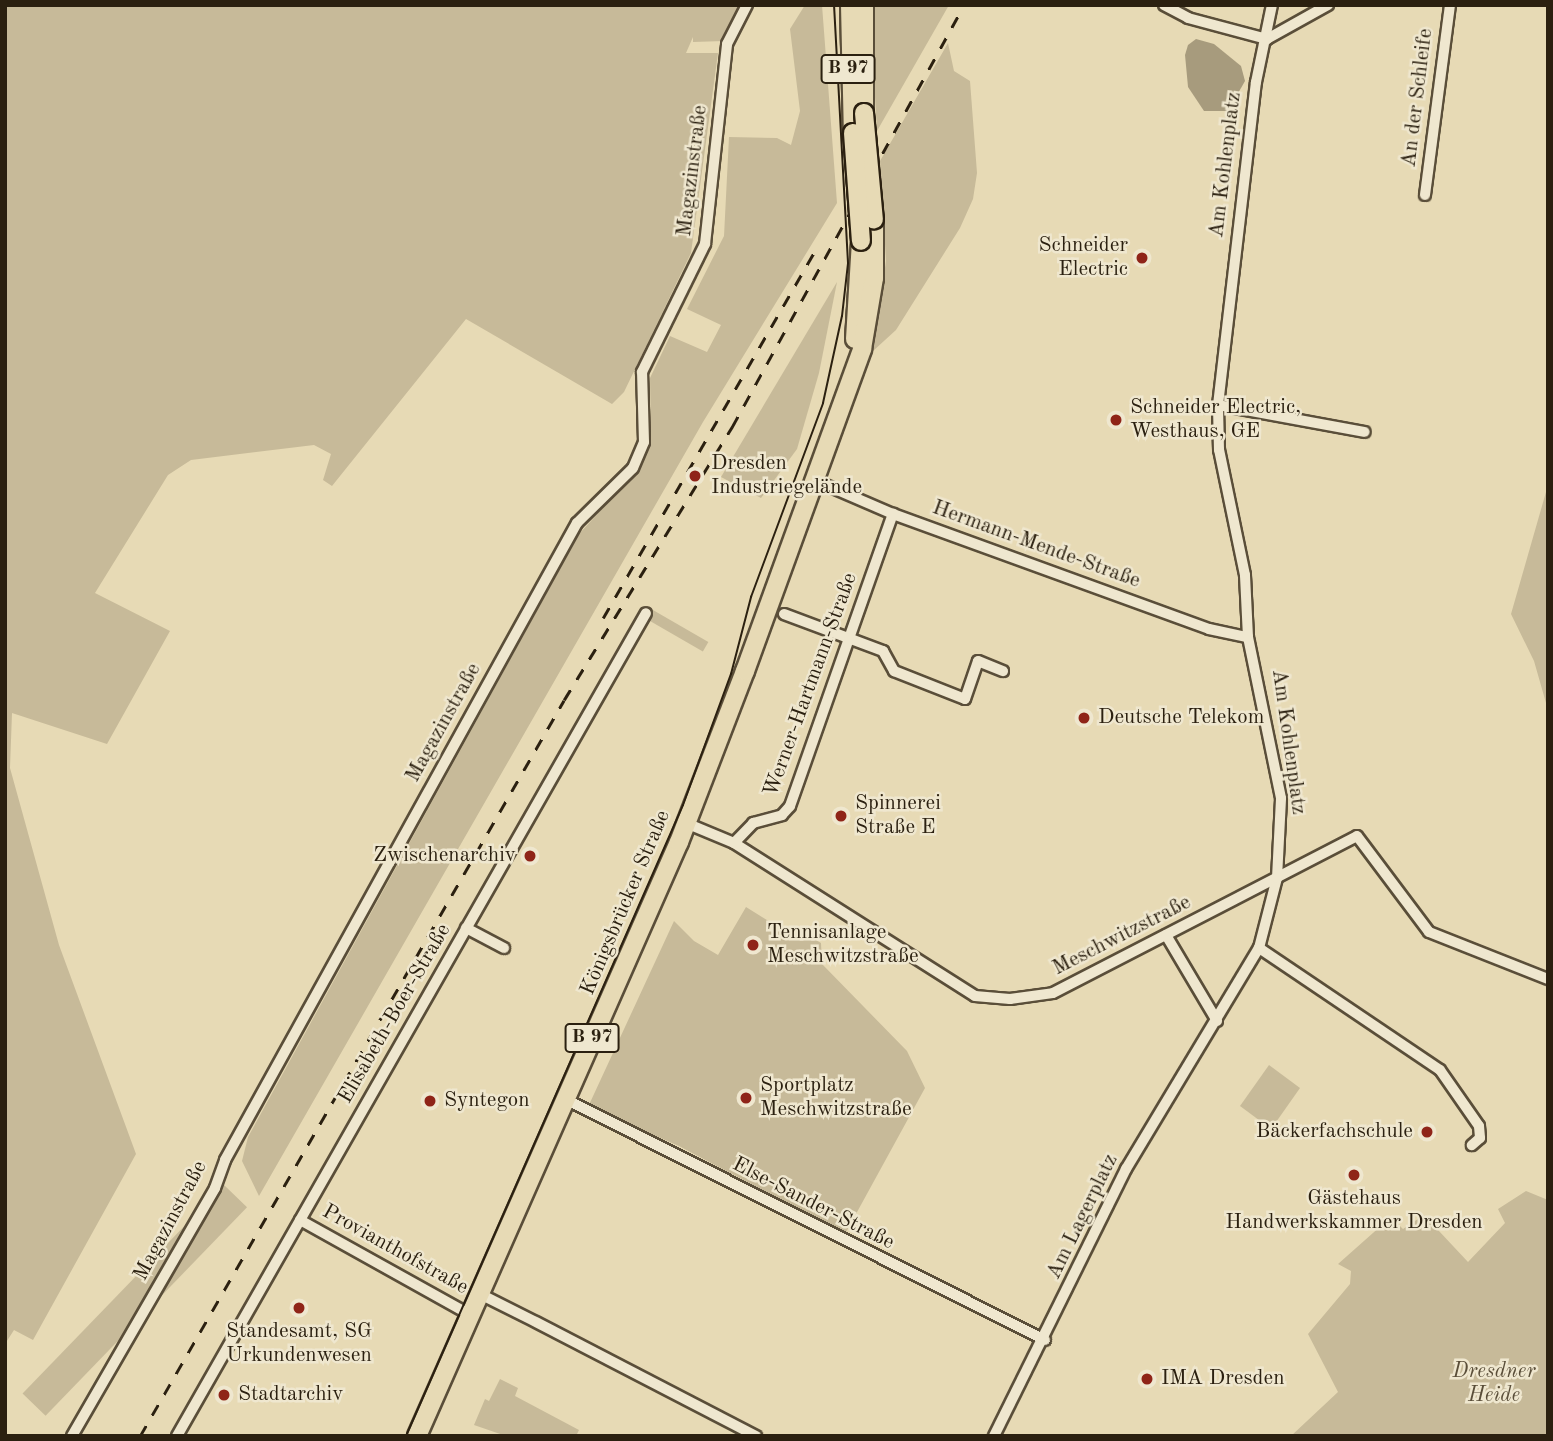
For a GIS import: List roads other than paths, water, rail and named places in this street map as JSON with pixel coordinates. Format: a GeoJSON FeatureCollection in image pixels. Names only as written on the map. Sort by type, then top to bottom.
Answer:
{"type":"FeatureCollection","features":[{"type":"Feature","properties":{"kind":"main road","name":"Königsbrücker Straße"},"geometry":{"type":"LineString","coordinates":[[850,5],[853,133],[861,241],[850,378]]}},
{"type":"Feature","properties":{"kind":"main road","name":"Königsbrücker Straße"},"geometry":{"type":"LineString","coordinates":[[417,1436],[686,823],[862,349],[871,303],[874,220],[864,113],[864,5]]}},
{"type":"Feature","properties":{"kind":"street","name":"Magazinstraße"},"geometry":{"type":"LineString","coordinates":[[72,1436],[215,1188],[225,1160],[577,523],[633,468],[644,442],[642,372],[705,244],[727,44],[747,5]]}},
{"type":"Feature","properties":{"kind":"street"},"geometry":{"type":"LineString","coordinates":[[1164,5],[1188,18],[1267,39],[1328,5]]}},
{"type":"Feature","properties":{"kind":"street"},"geometry":{"type":"LineString","coordinates":[[1188,18],[1191,5]]}},
{"type":"Feature","properties":{"kind":"street"},"geometry":{"type":"LineString","coordinates":[[1267,39],[1272,5]]}},
{"type":"Feature","properties":{"kind":"street","name":"An der Schleife"},"geometry":{"type":"LineString","coordinates":[[1424,195],[1450,5]]}},
{"type":"Feature","properties":{"kind":"street","name":"Am Kohlenplatz"},"geometry":{"type":"LineString","coordinates":[[1267,39],[1256,82],[1218,405],[1219,450],[1245,575],[1248,637],[1256,660],[1280,798],[1277,878]]}},
{"type":"Feature","properties":{"kind":"street"},"geometry":{"type":"LineString","coordinates":[[1218,405],[1365,432]]}},
{"type":"Feature","properties":{"kind":"street","name":"Hermann-Mende-Straße"},"geometry":{"type":"LineString","coordinates":[[814,480],[893,514],[1209,629],[1248,637]]}},
{"type":"Feature","properties":{"kind":"street","name":"Werner-Hartmann-Straße"},"geometry":{"type":"LineString","coordinates":[[734,843],[754,823],[782,815],[790,806],[851,640],[893,514]]}},
{"type":"Feature","properties":{"kind":"street","name":"Elisabeth-Boer-Straße"},"geometry":{"type":"LineString","coordinates":[[177,1436],[646,612]]}},
{"type":"Feature","properties":{"kind":"street"},"geometry":{"type":"LineString","coordinates":[[784,614],[883,651],[894,671],[965,699],[978,661],[1003,671]]}},
{"type":"Feature","properties":{"kind":"street","name":"Meschwitzstraße"},"geometry":{"type":"LineString","coordinates":[[686,823],[734,843],[975,996],[1010,999],[1053,993],[1357,836],[1429,932],[1548,979]]}},
{"type":"Feature","properties":{"kind":"street","name":"Am Lagerplatz"},"geometry":{"type":"LineString","coordinates":[[994,1436],[1045,1340],[1121,1178],[1259,948],[1277,878]]}},
{"type":"Feature","properties":{"kind":"street"},"geometry":{"type":"LineString","coordinates":[[466,928],[503,948]]}},
{"type":"Feature","properties":{"kind":"street"},"geometry":{"type":"LineString","coordinates":[[1166,935],[1217,1021]]}},
{"type":"Feature","properties":{"kind":"street"},"geometry":{"type":"LineString","coordinates":[[1259,948],[1440,1070],[1479,1126],[1480,1138],[1472,1144]]}},
{"type":"Feature","properties":{"kind":"street","name":"Else-Sander-Straße"},"geometry":{"type":"LineString","coordinates":[[565,1099],[1045,1340]]}},
{"type":"Feature","properties":{"kind":"street","name":"Provianthofstraße"},"geometry":{"type":"LineString","coordinates":[[300,1220],[471,1314]]}},
{"type":"Feature","properties":{"kind":"street"},"geometry":{"type":"LineString","coordinates":[[480,1294],[756,1436]]}},
{"type":"Feature","properties":{"kind":"tram line"},"geometry":{"type":"LineString","coordinates":[[406,1436],[683,805],[731,674],[751,597],[823,403],[842,316],[848,263],[834,5]]}},
{"type":"Feature","properties":{"kind":"railway"},"geometry":{"type":"LineString","coordinates":[[140,1436],[564,700],[732,427],[964,5]]}},
{"type":"Feature","properties":{"kind":"railway"},"geometry":{"type":"LineString","coordinates":[[603,618],[817,248]]}},
{"type":"Feature","properties":{"kind":"place","name":"Schneider Electric"},"geometry":{"type":"Point","coordinates":[1142,258]}},
{"type":"Feature","properties":{"kind":"place","name":"Schneider Electric, Westhaus, GE"},"geometry":{"type":"Point","coordinates":[1116,420]}},
{"type":"Feature","properties":{"kind":"place","name":"Dresden Industriegelände"},"geometry":{"type":"Point","coordinates":[695,476]}},
{"type":"Feature","properties":{"kind":"place","name":"Deutsche Telekom"},"geometry":{"type":"Point","coordinates":[1084,718]}},
{"type":"Feature","properties":{"kind":"place","name":"Spinnerei Straße E"},"geometry":{"type":"Point","coordinates":[841,816]}},
{"type":"Feature","properties":{"kind":"place","name":"Zwischenarchiv"},"geometry":{"type":"Point","coordinates":[530,856]}},
{"type":"Feature","properties":{"kind":"place","name":"Tennisanlage Meschwitzstraße"},"geometry":{"type":"Point","coordinates":[753,945]}},
{"type":"Feature","properties":{"kind":"place","name":"Sportplatz Meschwitzstraße"},"geometry":{"type":"Point","coordinates":[746,1098]}},
{"type":"Feature","properties":{"kind":"place","name":"Syntegon"},"geometry":{"type":"Point","coordinates":[430,1101]}},
{"type":"Feature","properties":{"kind":"place","name":"Bäckerfachschule"},"geometry":{"type":"Point","coordinates":[1427,1132]}},
{"type":"Feature","properties":{"kind":"place","name":"Gästehaus Handwerkskammer Dresden"},"geometry":{"type":"Point","coordinates":[1354,1175]}},
{"type":"Feature","properties":{"kind":"place","name":"Standesamt, SG Urkundenwesen"},"geometry":{"type":"Point","coordinates":[299,1308]}},
{"type":"Feature","properties":{"kind":"place","name":"IMA Dresden"},"geometry":{"type":"Point","coordinates":[1147,1379]}},
{"type":"Feature","properties":{"kind":"place","name":"Stadtarchiv"},"geometry":{"type":"Point","coordinates":[224,1395]}},
{"type":"Feature","properties":{"kind":"park label","name":"Dresdner Heide"},"geometry":{"type":"Point","coordinates":[1494,1384]}}]}
